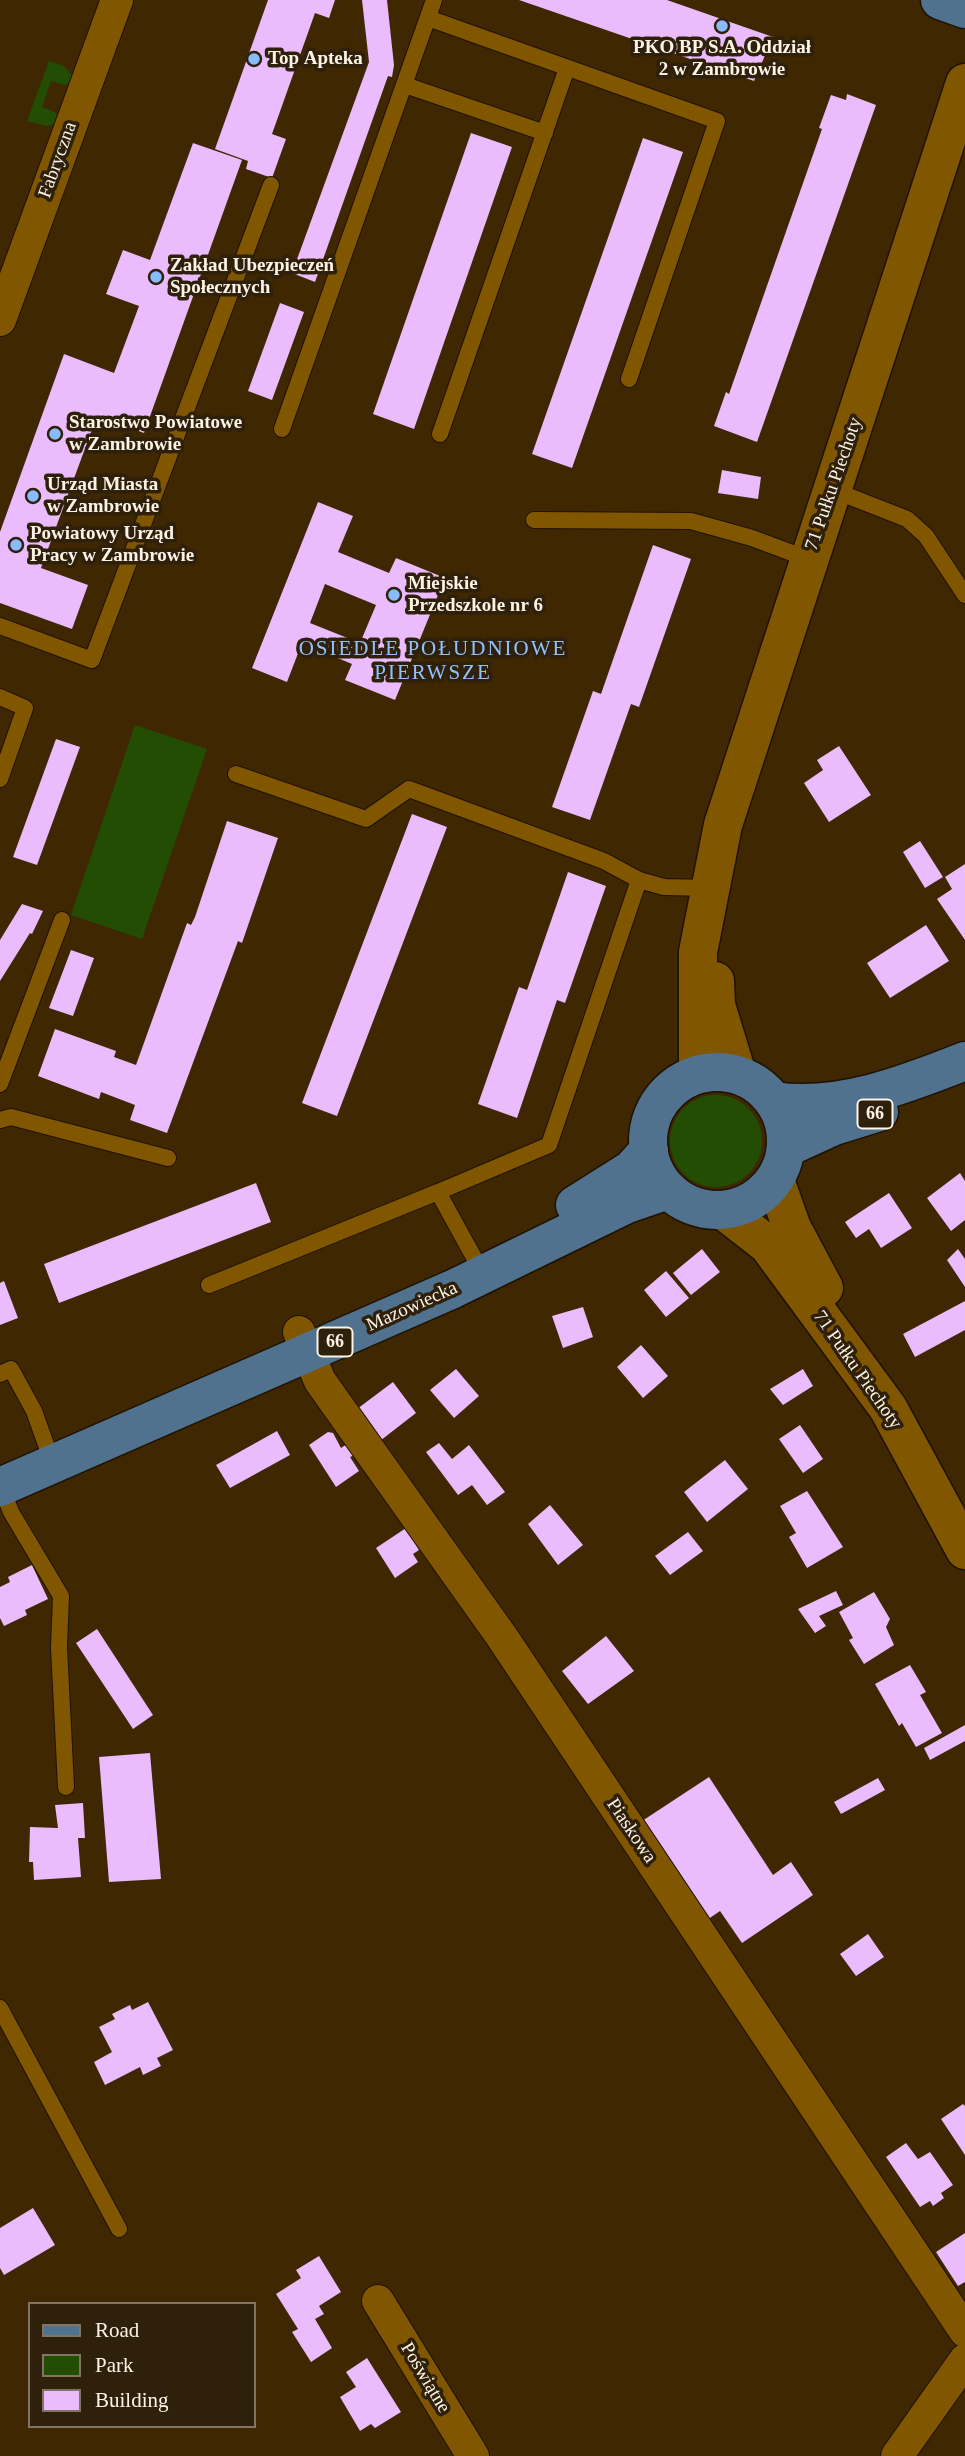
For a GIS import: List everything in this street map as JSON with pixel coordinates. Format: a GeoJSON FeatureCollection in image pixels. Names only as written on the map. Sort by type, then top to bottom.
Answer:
{"type":"FeatureCollection","features":[{"type":"Feature","properties":{"kind":"main road"},"geometry":{"type":"LineString","coordinates":[[940,0],[965,9]]}},
{"type":"Feature","properties":{"kind":"main road","name":"66"},"geometry":{"type":"LineString","coordinates":[[774,1101],[827,1102],[925,1076],[965,1061]]}},
{"type":"Feature","properties":{"kind":"main road"},"geometry":{"type":"LineString","coordinates":[[718,1071],[737,1074],[764,1089],[774,1101],[786,1132],[780,1164],[752,1201],[723,1210],[703,1209],[684,1202],[668,1190],[652,1164],[649,1150],[650,1122],[663,1097],[685,1079],[718,1071]]}},
{"type":"Feature","properties":{"kind":"main road","name":"66"},"geometry":{"type":"LineString","coordinates":[[780,1164],[834,1126],[965,1083]]}},
{"type":"Feature","properties":{"kind":"main road","name":"Mazowiecka"},"geometry":{"type":"LineString","coordinates":[[478,1264],[632,1168],[649,1150]]}},
{"type":"Feature","properties":{"kind":"main road","name":"Mazowiecka"},"geometry":{"type":"LineString","coordinates":[[0,1481],[49,1454],[478,1264],[668,1190]]}},
{"type":"Feature","properties":{"kind":"street","name":"Fabryczna"},"geometry":{"type":"LineString","coordinates":[[0,320],[117,0]]}},
{"type":"Feature","properties":{"kind":"street","name":"71 Pułku Piechoty"},"geometry":{"type":"LineString","coordinates":[[698,1074],[698,952],[723,825],[965,83]]}},
{"type":"Feature","properties":{"kind":"street","name":"71 Pułku Piechoty"},"geometry":{"type":"LineString","coordinates":[[710,888],[716,1005],[737,1074]]}},
{"type":"Feature","properties":{"kind":"street"},"geometry":{"type":"LineString","coordinates":[[780,1164],[792,1228],[888,1408]]}},
{"type":"Feature","properties":{"kind":"street","name":"71 Pułku Piechoty"},"geometry":{"type":"LineString","coordinates":[[723,1210],[768,1245],[888,1408],[965,1550]]}},
{"type":"Feature","properties":{"kind":"street","name":"Piaskowa"},"geometry":{"type":"LineString","coordinates":[[303,1343],[320,1381],[502,1637],[965,2331]]}},
{"type":"Feature","properties":{"kind":"street","name":"Poświątne"},"geometry":{"type":"LineString","coordinates":[[378,2301],[473,2456]]}},
{"type":"Feature","properties":{"kind":"street"},"geometry":{"type":"LineString","coordinates":[[897,2456],[965,2360]]}},
{"type":"Feature","properties":{"kind":"lane"},"geometry":{"type":"LineString","coordinates":[[282,429],[434,0]]}},
{"type":"Feature","properties":{"kind":"lane"},"geometry":{"type":"LineString","coordinates":[[428,18],[717,121],[629,379]]}},
{"type":"Feature","properties":{"kind":"lane"},"geometry":{"type":"LineString","coordinates":[[440,433],[568,68]]}},
{"type":"Feature","properties":{"kind":"lane"},"geometry":{"type":"LineString","coordinates":[[405,85],[545,133]]}},
{"type":"Feature","properties":{"kind":"lane"},"geometry":{"type":"LineString","coordinates":[[0,626],[92,660],[271,185]]}},
{"type":"Feature","properties":{"kind":"lane"},"geometry":{"type":"LineString","coordinates":[[832,490],[907,519],[926,536],[965,594]]}},
{"type":"Feature","properties":{"kind":"lane"},"geometry":{"type":"LineString","coordinates":[[534,520],[691,521],[752,538],[808,559]]}},
{"type":"Feature","properties":{"kind":"lane"},"geometry":{"type":"LineString","coordinates":[[0,697],[25,708],[0,779]]}},
{"type":"Feature","properties":{"kind":"lane"},"geometry":{"type":"LineString","coordinates":[[236,774],[366,820],[409,789],[604,861],[639,880],[664,887],[710,888]]}},
{"type":"Feature","properties":{"kind":"lane"},"geometry":{"type":"LineString","coordinates":[[209,1285],[549,1145],[639,880]]}},
{"type":"Feature","properties":{"kind":"lane"},"geometry":{"type":"LineString","coordinates":[[0,1084],[62,920]]}},
{"type":"Feature","properties":{"kind":"lane"},"geometry":{"type":"LineString","coordinates":[[0,1120],[11,1117],[168,1158]]}},
{"type":"Feature","properties":{"kind":"lane"},"geometry":{"type":"LineString","coordinates":[[438,1192],[478,1264]]}},
{"type":"Feature","properties":{"kind":"lane"},"geometry":{"type":"LineString","coordinates":[[0,1374],[11,1369],[34,1411],[49,1454]]}},
{"type":"Feature","properties":{"kind":"lane"},"geometry":{"type":"LineString","coordinates":[[0,1481],[11,1512],[61,1596],[59,1647],[66,1787]]}},
{"type":"Feature","properties":{"kind":"lane"},"geometry":{"type":"LineString","coordinates":[[0,2008],[119,2229]]}},
{"type":"Feature","properties":{"kind":"green space"},"geometry":{"type":"Polygon","coordinates":[[[49,61],[64,66],[75,79],[65,85],[51,81],[42,107],[55,112],[60,122],[47,126],[27,121],[49,61]]]}},
{"type":"Feature","properties":{"kind":"green space"},"geometry":{"type":"Polygon","coordinates":[[[135,725],[207,749],[142,939],[71,915],[135,725]]]}},
{"type":"Feature","properties":{"kind":"green space"},"geometry":{"type":"Polygon","coordinates":[[[716,1095],[734,1098],[749,1108],[759,1123],[762,1141],[759,1159],[749,1174],[734,1184],[716,1187],[698,1184],[683,1174],[673,1159],[670,1141],[673,1123],[683,1108],[698,1098],[716,1095]]]}},
{"type":"Feature","properties":{"kind":"building"},"geometry":{"type":"Polygon","coordinates":[[[268,0],[335,0],[329,18],[315,13],[272,134],[286,139],[272,178],[246,169],[248,161],[215,149],[268,0]]]}},
{"type":"Feature","properties":{"kind":"building"},"geometry":{"type":"Polygon","coordinates":[[[362,0],[387,0],[394,65],[392,77],[388,76],[315,282],[292,273],[369,62],[362,0]]]}},
{"type":"Feature","properties":{"kind":"building"},"geometry":{"type":"Polygon","coordinates":[[[519,0],[667,0],[773,37],[754,81],[519,0]]]}},
{"type":"Feature","properties":{"kind":"building"},"geometry":{"type":"Polygon","coordinates":[[[847,94],[876,105],[757,442],[714,426],[726,392],[729,394],[822,129],[819,128],[831,95],[846,100],[847,94]]]}},
{"type":"Feature","properties":{"kind":"building"},"geometry":{"type":"Polygon","coordinates":[[[471,133],[512,147],[414,429],[373,414],[471,133]]]}},
{"type":"Feature","properties":{"kind":"building"},"geometry":{"type":"Polygon","coordinates":[[[643,138],[683,152],[572,468],[532,454],[643,138]]]}},
{"type":"Feature","properties":{"kind":"building"},"geometry":{"type":"Polygon","coordinates":[[[193,143],[242,160],[144,433],[97,416],[41,568],[88,585],[72,629],[0,603],[0,532],[64,354],[114,373],[139,306],[106,294],[123,250],[150,260],[193,143]]]}},
{"type":"Feature","properties":{"kind":"building"},"geometry":{"type":"Polygon","coordinates":[[[280,303],[304,312],[272,400],[248,391],[280,303]]]}},
{"type":"Feature","properties":{"kind":"building"},"geometry":{"type":"Polygon","coordinates":[[[722,470],[761,477],[758,499],[718,493],[722,470]]]}},
{"type":"Feature","properties":{"kind":"building","name":"Miejskie Przedszkole nr 6"},"geometry":{"type":"Polygon","coordinates":[[[318,502],[353,516],[338,552],[389,573],[396,558],[445,578],[395,700],[345,680],[352,664],[302,643],[287,682],[252,668],[318,502]],[[325,584],[310,623],[360,643],[376,605],[325,584]]]}},
{"type":"Feature","properties":{"kind":"building"},"geometry":{"type":"Polygon","coordinates":[[[653,545],[691,559],[639,707],[631,704],[590,820],[552,807],[593,691],[601,694],[653,545]]]}},
{"type":"Feature","properties":{"kind":"building"},"geometry":{"type":"Polygon","coordinates":[[[56,739],[80,747],[37,865],[13,857],[56,739]]]}},
{"type":"Feature","properties":{"kind":"building"},"geometry":{"type":"Polygon","coordinates":[[[839,746],[871,795],[829,822],[804,783],[823,770],[817,760],[839,746]]]}},
{"type":"Feature","properties":{"kind":"building"},"geometry":{"type":"Polygon","coordinates":[[[412,814],[447,827],[337,1116],[302,1103],[412,814]]]}},
{"type":"Feature","properties":{"kind":"building"},"geometry":{"type":"Polygon","coordinates":[[[227,821],[278,838],[242,943],[238,941],[167,1133],[130,1120],[135,1105],[101,1092],[99,1099],[38,1076],[55,1029],[116,1051],[114,1057],[136,1065],[187,923],[191,925],[195,917],[227,821]]]}},
{"type":"Feature","properties":{"kind":"building"},"geometry":{"type":"Polygon","coordinates":[[[920,841],[943,877],[925,888],[903,852],[920,841]]]}},
{"type":"Feature","properties":{"kind":"building"},"geometry":{"type":"Polygon","coordinates":[[[965,864],[965,940],[937,899],[952,889],[945,877],[965,864]]]}},
{"type":"Feature","properties":{"kind":"building"},"geometry":{"type":"Polygon","coordinates":[[[568,872],[606,886],[565,1003],[557,1000],[517,1118],[478,1104],[519,987],[527,990],[568,872]]]}},
{"type":"Feature","properties":{"kind":"building"},"geometry":{"type":"Polygon","coordinates":[[[22,904],[43,911],[32,934],[30,933],[0,981],[0,940],[22,904]]]}},
{"type":"Feature","properties":{"kind":"building"},"geometry":{"type":"Polygon","coordinates":[[[926,925],[949,961],[890,998],[867,963],[926,925]]]}},
{"type":"Feature","properties":{"kind":"building"},"geometry":{"type":"Polygon","coordinates":[[[71,950],[94,958],[73,1016],[49,1008],[71,950]]]}},
{"type":"Feature","properties":{"kind":"building"},"geometry":{"type":"Polygon","coordinates":[[[960,1173],[965,1181],[965,1220],[951,1231],[927,1198],[960,1173]]]}},
{"type":"Feature","properties":{"kind":"building"},"geometry":{"type":"Polygon","coordinates":[[[256,1183],[271,1222],[59,1303],[44,1264],[256,1183]]]}},
{"type":"Feature","properties":{"kind":"building"},"geometry":{"type":"Polygon","coordinates":[[[889,1193],[912,1228],[881,1248],[869,1229],[856,1238],[845,1222],[889,1193]]]}},
{"type":"Feature","properties":{"kind":"building"},"geometry":{"type":"Polygon","coordinates":[[[702,1249],[720,1272],[691,1295],[673,1273],[702,1249]]]}},
{"type":"Feature","properties":{"kind":"building"},"geometry":{"type":"Polygon","coordinates":[[[958,1249],[965,1259],[965,1287],[947,1260],[958,1249]]]}},
{"type":"Feature","properties":{"kind":"building"},"geometry":{"type":"Polygon","coordinates":[[[666,1271],[689,1298],[666,1317],[644,1290],[666,1271]]]}},
{"type":"Feature","properties":{"kind":"building"},"geometry":{"type":"Polygon","coordinates":[[[4,1281],[18,1318],[0,1325],[0,1283],[4,1281]]]}},
{"type":"Feature","properties":{"kind":"building"},"geometry":{"type":"Polygon","coordinates":[[[965,1301],[965,1330],[915,1357],[903,1334],[965,1301]]]}},
{"type":"Feature","properties":{"kind":"building"},"geometry":{"type":"Polygon","coordinates":[[[583,1307],[593,1337],[563,1348],[552,1316],[583,1307]]]}},
{"type":"Feature","properties":{"kind":"building"},"geometry":{"type":"Polygon","coordinates":[[[641,1345],[668,1376],[643,1398],[617,1367],[641,1345]]]}},
{"type":"Feature","properties":{"kind":"building"},"geometry":{"type":"Polygon","coordinates":[[[456,1369],[479,1396],[454,1418],[430,1390],[456,1369]]]}},
{"type":"Feature","properties":{"kind":"building"},"geometry":{"type":"Polygon","coordinates":[[[803,1369],[813,1386],[783,1405],[770,1389],[803,1369]]]}},
{"type":"Feature","properties":{"kind":"building"},"geometry":{"type":"Polygon","coordinates":[[[393,1382],[416,1413],[376,1444],[353,1412],[393,1382]]]}},
{"type":"Feature","properties":{"kind":"building"},"geometry":{"type":"Polygon","coordinates":[[[800,1425],[823,1459],[803,1473],[779,1439],[800,1425]]]}},
{"type":"Feature","properties":{"kind":"building"},"geometry":{"type":"Polygon","coordinates":[[[277,1431],[290,1455],[230,1488],[216,1465],[277,1431]]]}},
{"type":"Feature","properties":{"kind":"building"},"geometry":{"type":"Polygon","coordinates":[[[328,1432],[333,1433],[341,1448],[347,1444],[355,1455],[350,1457],[359,1471],[336,1487],[309,1445],[328,1432]]]}},
{"type":"Feature","properties":{"kind":"building"},"geometry":{"type":"Polygon","coordinates":[[[439,1443],[452,1459],[469,1445],[505,1492],[487,1505],[472,1485],[458,1495],[426,1452],[439,1443]]]}},
{"type":"Feature","properties":{"kind":"building"},"geometry":{"type":"Polygon","coordinates":[[[725,1460],[748,1489],[707,1522],[684,1492],[725,1460]]]}},
{"type":"Feature","properties":{"kind":"building"},"geometry":{"type":"Polygon","coordinates":[[[807,1491],[843,1547],[807,1568],[789,1537],[796,1533],[780,1506],[807,1491]]]}},
{"type":"Feature","properties":{"kind":"building"},"geometry":{"type":"Polygon","coordinates":[[[550,1505],[583,1545],[558,1565],[528,1524],[550,1505]]]}},
{"type":"Feature","properties":{"kind":"building"},"geometry":{"type":"Polygon","coordinates":[[[406,1528],[419,1550],[413,1554],[418,1562],[395,1578],[376,1548],[406,1528]]]}},
{"type":"Feature","properties":{"kind":"building"},"geometry":{"type":"Polygon","coordinates":[[[688,1532],[703,1551],[670,1575],[655,1556],[688,1532]]]}},
{"type":"Feature","properties":{"kind":"building"},"geometry":{"type":"Polygon","coordinates":[[[32,1565],[48,1599],[25,1610],[27,1615],[4,1626],[0,1618],[0,1587],[10,1582],[8,1577],[32,1565]]]}},
{"type":"Feature","properties":{"kind":"building"},"geometry":{"type":"Polygon","coordinates":[[[836,1591],[843,1605],[819,1616],[826,1626],[815,1633],[798,1609],[836,1591]]]}},
{"type":"Feature","properties":{"kind":"building"},"geometry":{"type":"Polygon","coordinates":[[[874,1592],[890,1619],[886,1627],[894,1645],[864,1664],[849,1640],[853,1638],[839,1612],[874,1592]]]}},
{"type":"Feature","properties":{"kind":"building"},"geometry":{"type":"Polygon","coordinates":[[[97,1629],[153,1715],[133,1729],[76,1643],[97,1629]]]}},
{"type":"Feature","properties":{"kind":"building"},"geometry":{"type":"Polygon","coordinates":[[[606,1636],[634,1671],[588,1704],[562,1671],[606,1636]]]}},
{"type":"Feature","properties":{"kind":"building"},"geometry":{"type":"Polygon","coordinates":[[[910,1665],[926,1692],[920,1695],[942,1733],[916,1747],[902,1723],[899,1726],[875,1684],[910,1665]]]}},
{"type":"Feature","properties":{"kind":"building"},"geometry":{"type":"Polygon","coordinates":[[[965,1725],[965,1741],[930,1760],[924,1748],[965,1725]]]}},
{"type":"Feature","properties":{"kind":"building"},"geometry":{"type":"Polygon","coordinates":[[[150,1753],[161,1879],[109,1882],[99,1757],[150,1753]]]}},
{"type":"Feature","properties":{"kind":"building"},"geometry":{"type":"Polygon","coordinates":[[[709,1777],[773,1875],[791,1862],[813,1895],[742,1943],[720,1911],[701,1924],[636,1825],[709,1777]]]}},
{"type":"Feature","properties":{"kind":"building"},"geometry":{"type":"Polygon","coordinates":[[[878,1778],[885,1790],[841,1814],[834,1802],[878,1778]]]}},
{"type":"Feature","properties":{"kind":"building"},"geometry":{"type":"Polygon","coordinates":[[[83,1803],[85,1838],[78,1838],[81,1877],[34,1880],[33,1862],[29,1862],[30,1827],[58,1828],[55,1805],[83,1803]]]}},
{"type":"Feature","properties":{"kind":"building"},"geometry":{"type":"Polygon","coordinates":[[[868,1934],[884,1957],[856,1976],[840,1954],[868,1934]]]}},
{"type":"Feature","properties":{"kind":"building"},"geometry":{"type":"Polygon","coordinates":[[[148,2002],[173,2050],[157,2058],[161,2066],[143,2075],[140,2067],[105,2085],[94,2062],[112,2052],[99,2027],[115,2019],[112,2014],[130,2005],[132,2010],[148,2002]]]}},
{"type":"Feature","properties":{"kind":"building"},"geometry":{"type":"Polygon","coordinates":[[[963,2104],[965,2106],[965,2155],[941,2119],[963,2104]]]}},
{"type":"Feature","properties":{"kind":"building"},"geometry":{"type":"Polygon","coordinates":[[[906,2143],[918,2159],[930,2152],[953,2185],[941,2193],[944,2198],[933,2206],[930,2201],[920,2207],[886,2157],[906,2143]]]}},
{"type":"Feature","properties":{"kind":"building"},"geometry":{"type":"Polygon","coordinates":[[[33,2208],[55,2245],[4,2275],[0,2268],[0,2228],[33,2208]]]}},
{"type":"Feature","properties":{"kind":"building"},"geometry":{"type":"Polygon","coordinates":[[[965,2233],[965,2282],[958,2286],[936,2252],[965,2233]]]}},
{"type":"Feature","properties":{"kind":"building"},"geometry":{"type":"Polygon","coordinates":[[[319,2256],[341,2292],[319,2306],[324,2314],[315,2319],[332,2348],[311,2362],[292,2332],[298,2329],[276,2294],[301,2278],[296,2270],[319,2256]]]}},
{"type":"Feature","properties":{"kind":"building"},"geometry":{"type":"Polygon","coordinates":[[[367,2358],[401,2412],[375,2428],[371,2424],[360,2431],[340,2397],[356,2387],[346,2372],[367,2358]]]}},
{"type":"Feature","properties":{"kind":"place","name":"PKO BP S.A. Oddział 2 w Zambrowie"},"geometry":{"type":"Point","coordinates":[722,26]}},
{"type":"Feature","properties":{"kind":"place","name":"Top Apteka"},"geometry":{"type":"Point","coordinates":[254,59]}},
{"type":"Feature","properties":{"kind":"place","name":"Zakład Ubezpieczeń Społecznych"},"geometry":{"type":"Point","coordinates":[156,277]}},
{"type":"Feature","properties":{"kind":"place","name":"Starostwo Powiatowe w Zambrowie"},"geometry":{"type":"Point","coordinates":[55,434]}},
{"type":"Feature","properties":{"kind":"place","name":"Urząd Miasta w Zambrowie"},"geometry":{"type":"Point","coordinates":[33,496]}},
{"type":"Feature","properties":{"kind":"place","name":"Powiatowy Urząd Pracy w Zambrowie"},"geometry":{"type":"Point","coordinates":[16,545]}},
{"type":"Feature","properties":{"kind":"place","name":"Miejskie Przedszkole nr 6"},"geometry":{"type":"Point","coordinates":[394,595]}},
{"type":"Feature","properties":{"kind":"district","name":"OSIEDLE POŁUDNIOWE PIERWSZE"},"geometry":{"type":"Point","coordinates":[433,661]}}]}
